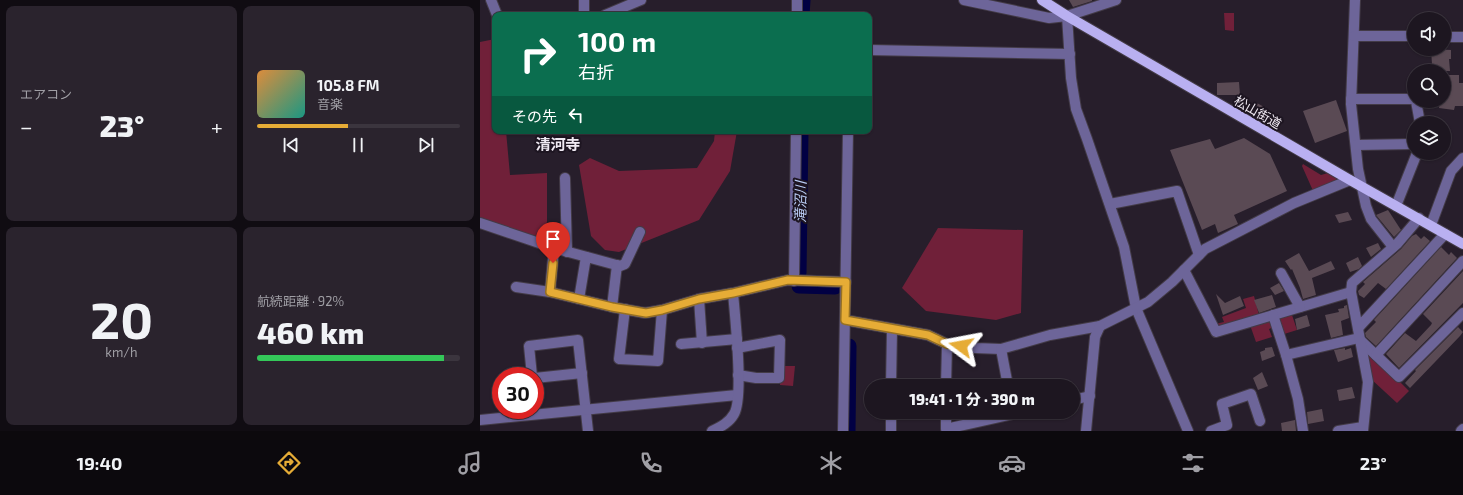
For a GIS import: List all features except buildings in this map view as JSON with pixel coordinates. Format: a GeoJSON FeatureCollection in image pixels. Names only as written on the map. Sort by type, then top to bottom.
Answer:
{"type":"FeatureCollection","features":[{"type":"Feature","properties":{"kind":"main road","name":"松山街道"},"geometry":{"type":"LineString","coordinates":[[1042,0],[1067,16],[1362,187],[1463,244]]}},
{"type":"Feature","properties":{"kind":"street"},"geometry":{"type":"LineString","coordinates":[[491,0],[496,12]]}},
{"type":"Feature","properties":{"kind":"street"},"geometry":{"type":"LineString","coordinates":[[584,0],[584,12]]}},
{"type":"Feature","properties":{"kind":"street"},"geometry":{"type":"LineString","coordinates":[[612,12],[641,0]]}},
{"type":"Feature","properties":{"kind":"street"},"geometry":{"type":"LineString","coordinates":[[797,0],[797,12]]}},
{"type":"Feature","properties":{"kind":"street"},"geometry":{"type":"LineString","coordinates":[[964,0],[1049,18],[1067,16],[1116,0]]}},
{"type":"Feature","properties":{"kind":"street"},"geometry":{"type":"LineString","coordinates":[[1355,0],[1351,99],[1358,169],[1371,219],[1393,247]]}},
{"type":"Feature","properties":{"kind":"street"},"geometry":{"type":"LineString","coordinates":[[1067,16],[1071,78],[1076,109],[1088,139],[1124,247],[1136,308],[1188,431]]}},
{"type":"Feature","properties":{"kind":"street"},"geometry":{"type":"LineString","coordinates":[[1354,36],[1407,36]]}},
{"type":"Feature","properties":{"kind":"street"},"geometry":{"type":"LineString","coordinates":[[1451,37],[1463,37]]}},
{"type":"Feature","properties":{"kind":"street"},"geometry":{"type":"LineString","coordinates":[[872,50],[1070,54]]}},
{"type":"Feature","properties":{"kind":"street"},"geometry":{"type":"LineString","coordinates":[[1351,99],[1407,100]]}},
{"type":"Feature","properties":{"kind":"street"},"geometry":{"type":"LineString","coordinates":[[794,281],[796,134]]}},
{"type":"Feature","properties":{"kind":"street"},"geometry":{"type":"LineString","coordinates":[[843,431],[848,134]]}},
{"type":"Feature","properties":{"kind":"street"},"geometry":{"type":"LineString","coordinates":[[1356,145],[1407,144]]}},
{"type":"Feature","properties":{"kind":"street"},"geometry":{"type":"LineString","coordinates":[[1430,225],[1451,171],[1463,158]]}},
{"type":"Feature","properties":{"kind":"street"},"geometry":{"type":"LineString","coordinates":[[1396,206],[1414,160]]}},
{"type":"Feature","properties":{"kind":"street"},"geometry":{"type":"LineString","coordinates":[[565,178],[567,252]]}},
{"type":"Feature","properties":{"kind":"street"},"geometry":{"type":"LineString","coordinates":[[845,320],[928,335],[947,344],[975,348],[1001,349],[1050,335],[1100,326],[1148,302],[1205,249],[1294,203],[1350,180]]}},
{"type":"Feature","properties":{"kind":"street"},"geometry":{"type":"LineString","coordinates":[[1110,204],[1177,191],[1198,255]]}},
{"type":"Feature","properties":{"kind":"street"},"geometry":{"type":"LineString","coordinates":[[1338,431],[1363,429],[1368,382],[1351,292],[1352,284],[1393,247],[1418,218]]}},
{"type":"Feature","properties":{"kind":"street"},"geometry":{"type":"LineString","coordinates":[[480,224],[567,252],[620,266],[625,264],[640,232]]}},
{"type":"Feature","properties":{"kind":"street"},"geometry":{"type":"LineString","coordinates":[[1358,328],[1445,234]]}},
{"type":"Feature","properties":{"kind":"street"},"geometry":{"type":"LineString","coordinates":[[550,292],[554,248]]}},
{"type":"Feature","properties":{"kind":"street"},"geometry":{"type":"LineString","coordinates":[[579,299],[586,257]]}},
{"type":"Feature","properties":{"kind":"street"},"geometry":{"type":"LineString","coordinates":[[1376,355],[1463,260]]}},
{"type":"Feature","properties":{"kind":"street"},"geometry":{"type":"LineString","coordinates":[[612,307],[617,265]]}},
{"type":"Feature","properties":{"kind":"street"},"geometry":{"type":"LineString","coordinates":[[1184,270],[1216,332],[1351,292]]}},
{"type":"Feature","properties":{"kind":"street"},"geometry":{"type":"LineString","coordinates":[[1281,273],[1300,307]]}},
{"type":"Feature","properties":{"kind":"street"},"geometry":{"type":"LineString","coordinates":[[516,287],[550,292],[612,307],[646,313],[699,299],[733,293],[788,280],[846,282]]}},
{"type":"Feature","properties":{"kind":"street"},"geometry":{"type":"LineString","coordinates":[[712,431],[724,425],[734,414],[737,407],[737,344],[733,293]]}},
{"type":"Feature","properties":{"kind":"street"},"geometry":{"type":"LineString","coordinates":[[699,299],[702,343]]}},
{"type":"Feature","properties":{"kind":"street"},"geometry":{"type":"LineString","coordinates":[[625,309],[619,359],[658,361],[662,310]]}},
{"type":"Feature","properties":{"kind":"street"},"geometry":{"type":"LineString","coordinates":[[1360,339],[1399,377],[1463,313]]}},
{"type":"Feature","properties":{"kind":"street"},"geometry":{"type":"LineString","coordinates":[[1273,315],[1298,399],[1303,431]]}},
{"type":"Feature","properties":{"kind":"street"},"geometry":{"type":"LineString","coordinates":[[1086,431],[1095,337],[1100,326]]}},
{"type":"Feature","properties":{"kind":"street"},"geometry":{"type":"LineString","coordinates":[[891,379],[892,329]]}},
{"type":"Feature","properties":{"kind":"street"},"geometry":{"type":"LineString","coordinates":[[1286,355],[1360,339]]}},
{"type":"Feature","properties":{"kind":"street"},"geometry":{"type":"LineString","coordinates":[[531,367],[529,346],[578,340],[588,431]]}},
{"type":"Feature","properties":{"kind":"street"},"geometry":{"type":"LineString","coordinates":[[681,344],[737,344],[780,340],[778,378],[756,378],[738,375]]}},
{"type":"Feature","properties":{"kind":"street"},"geometry":{"type":"LineString","coordinates":[[946,379],[947,344]]}},
{"type":"Feature","properties":{"kind":"street"},"geometry":{"type":"LineString","coordinates":[[1001,349],[1007,379]]}},
{"type":"Feature","properties":{"kind":"street"},"geometry":{"type":"LineString","coordinates":[[544,377],[582,373]]}},
{"type":"Feature","properties":{"kind":"street"},"geometry":{"type":"LineString","coordinates":[[1211,431],[1227,425],[1222,404],[1251,394],[1260,421]]}},
{"type":"Feature","properties":{"kind":"street"},"geometry":{"type":"LineString","coordinates":[[544,411],[738,395]]}},
{"type":"Feature","properties":{"kind":"street"},"geometry":{"type":"LineString","coordinates":[[1080,398],[1090,396]]}},
{"type":"Feature","properties":{"kind":"street"},"geometry":{"type":"LineString","coordinates":[[480,420],[492,418]]}},
{"type":"Feature","properties":{"kind":"street"},"geometry":{"type":"LineString","coordinates":[[890,431],[891,419]]}},
{"type":"Feature","properties":{"kind":"street"},"geometry":{"type":"LineString","coordinates":[[946,419],[946,429],[990,419]]}},
{"type":"Feature","properties":{"kind":"shaded area"},"geometry":{"type":"Polygon","coordinates":[[[1224,13],[1234,13],[1234,31],[1225,30],[1224,13]]]}},
{"type":"Feature","properties":{"kind":"shaded area"},"geometry":{"type":"Polygon","coordinates":[[[492,40],[492,134],[506,134],[510,175],[547,173],[547,222],[540,238],[480,218],[480,42],[492,40]]]}},
{"type":"Feature","properties":{"kind":"shaded area"},"geometry":{"type":"Polygon","coordinates":[[[715,134],[736,134],[730,171],[699,220],[619,252],[605,250],[591,236],[579,165],[590,158],[619,171],[697,168],[714,141],[715,134]]]}},
{"type":"Feature","properties":{"kind":"shaded area"},"geometry":{"type":"Polygon","coordinates":[[[1303,164],[1321,175],[1328,173],[1337,178],[1336,183],[1314,193],[1302,166],[1303,164]]]}},
{"type":"Feature","properties":{"kind":"shaded area"},"geometry":{"type":"Polygon","coordinates":[[[938,228],[1023,230],[1021,313],[996,320],[926,311],[902,288],[938,228]]]}},
{"type":"Feature","properties":{"kind":"shaded area"},"geometry":{"type":"Polygon","coordinates":[[[1254,296],[1260,319],[1218,331],[1215,324],[1224,322],[1222,317],[1246,308],[1243,299],[1254,296]]]}},
{"type":"Feature","properties":{"kind":"shaded area"},"geometry":{"type":"Polygon","coordinates":[[[1292,315],[1297,330],[1281,335],[1276,317],[1292,315]]]}},
{"type":"Feature","properties":{"kind":"shaded area"},"geometry":{"type":"Polygon","coordinates":[[[1271,320],[1274,327],[1269,329],[1272,337],[1256,342],[1250,325],[1271,320]]]}},
{"type":"Feature","properties":{"kind":"shaded area"},"geometry":{"type":"Polygon","coordinates":[[[1364,346],[1409,391],[1397,403],[1371,379],[1364,346]]]}},
{"type":"Feature","properties":{"kind":"shaded area"},"geometry":{"type":"Polygon","coordinates":[[[781,366],[795,366],[793,386],[780,385],[781,366]]]}},
{"type":"Feature","properties":{"kind":"waterway","name":"滝沼川"},"geometry":{"type":"LineString","coordinates":[[802,12],[803,0]]}},
{"type":"Feature","properties":{"kind":"waterway","name":"滝沼川"},"geometry":{"type":"LineString","coordinates":[[799,273],[801,134]]}},
{"type":"Feature","properties":{"kind":"waterway"},"geometry":{"type":"LineString","coordinates":[[799,286],[835,287]]}},
{"type":"Feature","properties":{"kind":"waterway"},"geometry":{"type":"LineString","coordinates":[[848,431],[849,346]]}},
{"type":"Feature","properties":{"kind":"district","name":"清河寺"},"geometry":{"type":"Point","coordinates":[558,144]}},
{"type":"Feature","properties":{"kind":"route"},"geometry":{"type":"LineString","coordinates":[[553,263],[550,292],[612,307],[646,313],[699,299],[733,293],[788,280],[846,282],[845,320],[928,335],[947,344],[961,346]]}}]}
